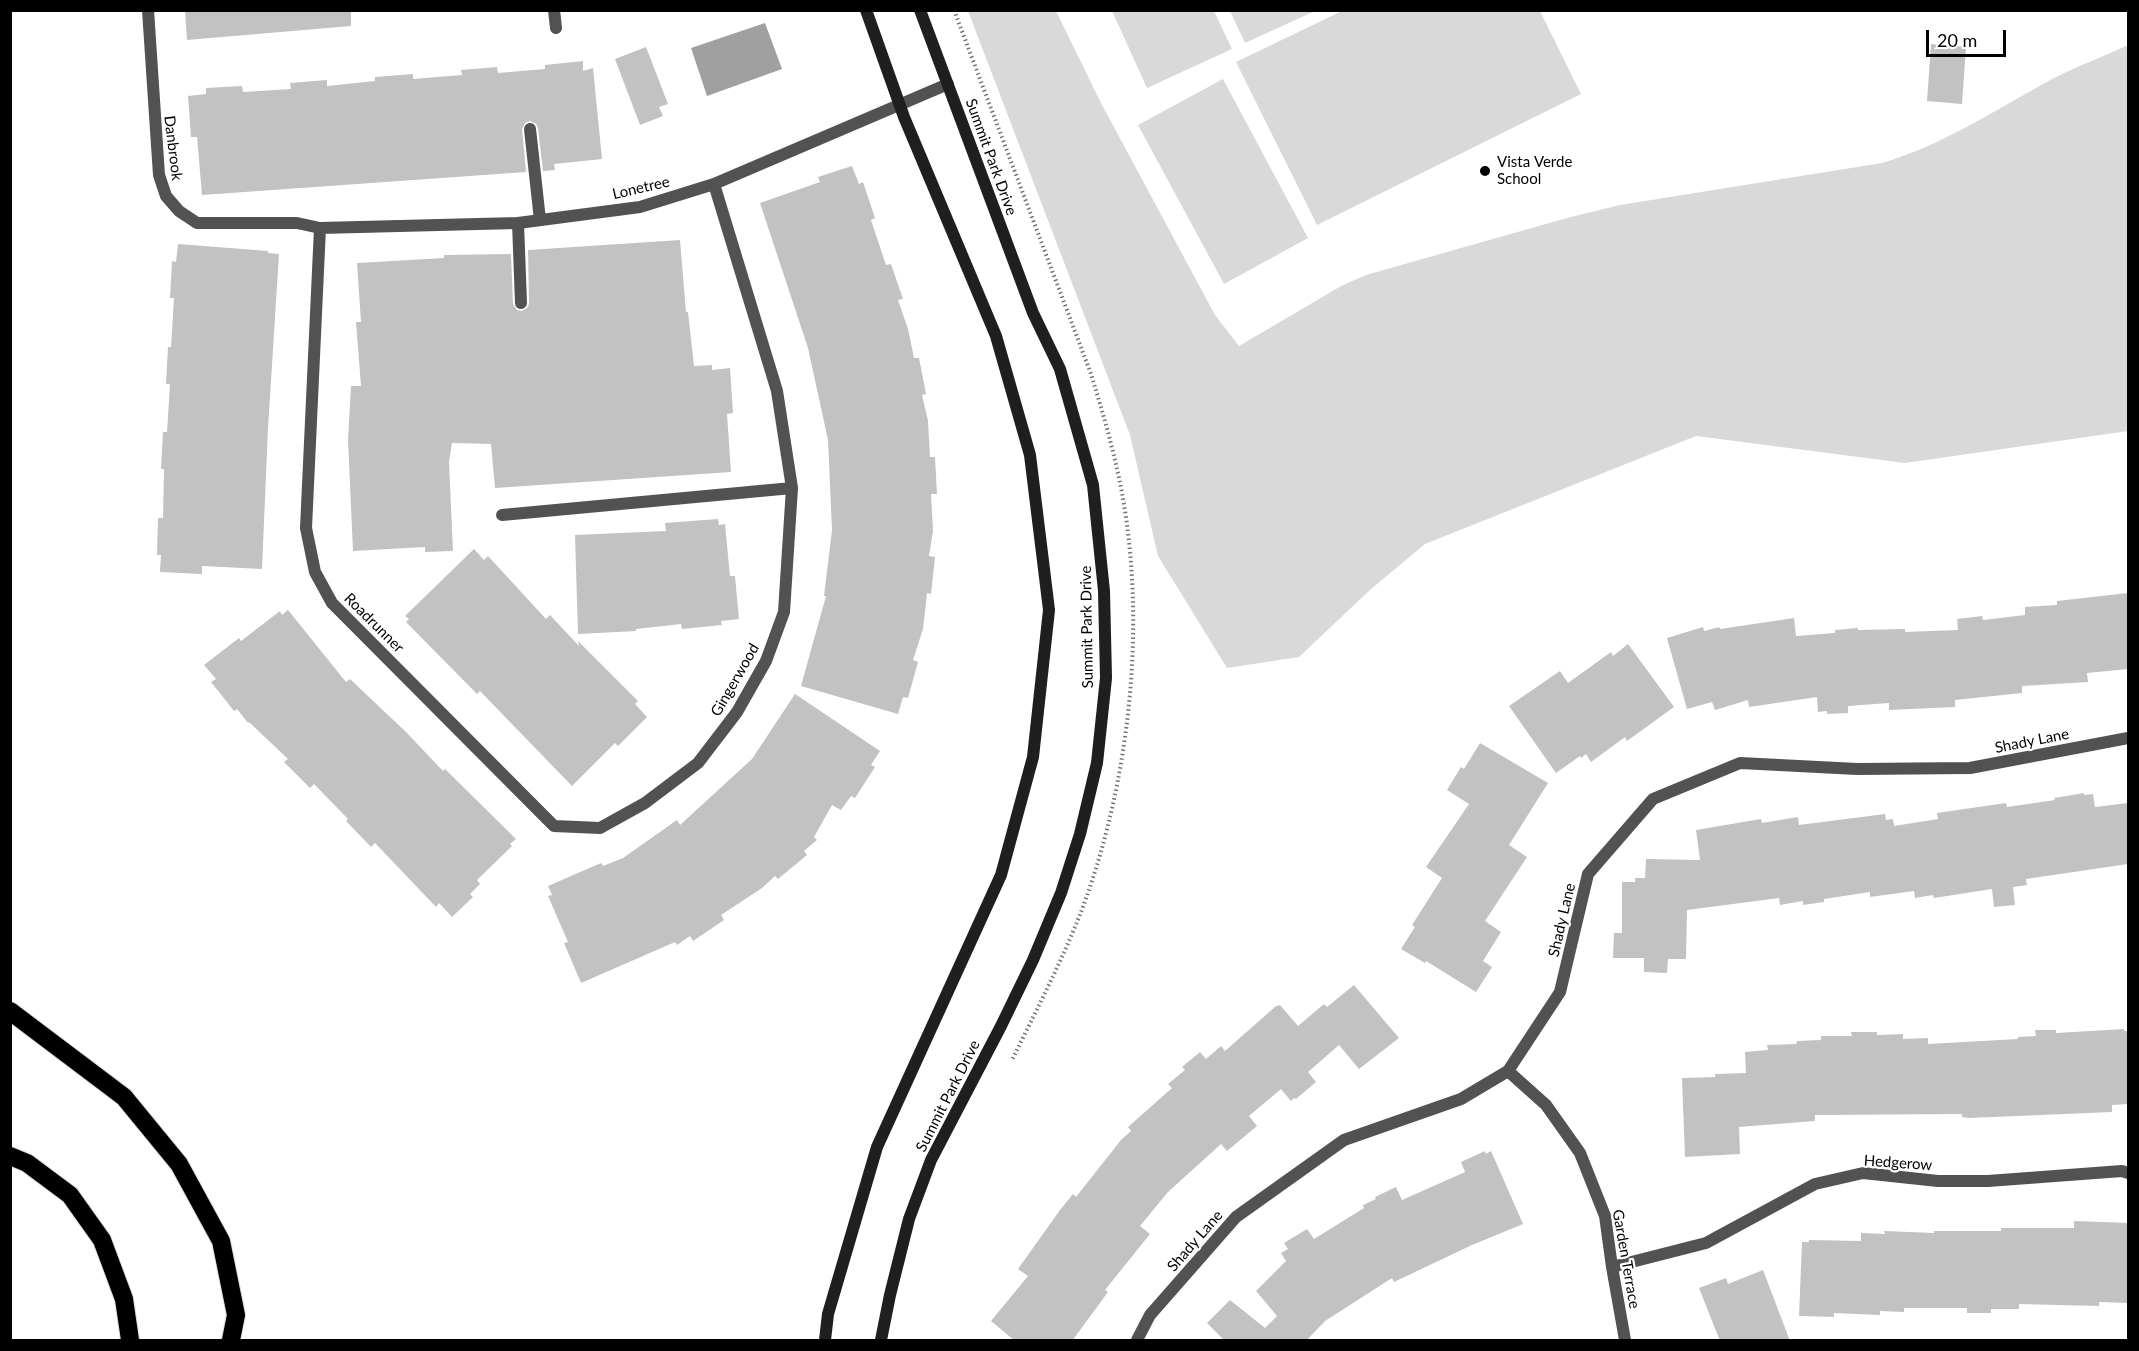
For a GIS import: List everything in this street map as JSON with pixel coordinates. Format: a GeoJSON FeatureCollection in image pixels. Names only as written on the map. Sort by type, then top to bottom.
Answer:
{"type":"FeatureCollection","features":[{"type":"Feature","properties":{"kind":"highway"},"geometry":{"type":"LineString","coordinates":[[10,1011],[124,1097],[179,1164],[221,1241],[236,1316],[231,1341]]}},
{"type":"Feature","properties":{"kind":"highway"},"geometry":{"type":"LineString","coordinates":[[10,1156],[27,1163],[70,1195],[102,1240],[124,1299],[130,1341]]}},
{"type":"Feature","properties":{"kind":"street","name":"Danbrook"},"geometry":{"type":"LineString","coordinates":[[148,10],[159,175],[166,196],[178,211],[197,223],[286,222],[320,228]]}},
{"type":"Feature","properties":{"kind":"street"},"geometry":{"type":"LineString","coordinates":[[554,10],[556,28]]}},
{"type":"Feature","properties":{"kind":"street"},"geometry":{"type":"LineString","coordinates":[[825,1341],[828,1314],[877,1147],[1001,875],[1033,757],[1049,610],[1030,455],[996,336],[900,104],[866,10]]}},
{"type":"Feature","properties":{"kind":"street","name":"Summit Park Drive"},"geometry":{"type":"LineString","coordinates":[[881,1341],[909,1219],[932,1160],[1033,960],[1060,893],[1080,834],[1097,763],[1106,678],[1104,591],[1093,485],[1060,369],[1034,313],[920,10]]}},
{"type":"Feature","properties":{"kind":"street","name":"Lonetree"},"geometry":{"type":"LineString","coordinates":[[320,228],[518,223],[640,207],[714,184],[948,84]]}},
{"type":"Feature","properties":{"kind":"street"},"geometry":{"type":"LineString","coordinates":[[530,129],[540,220]]}},
{"type":"Feature","properties":{"kind":"street","name":"Gingerwood"},"geometry":{"type":"LineString","coordinates":[[600,828],[645,803],[698,764],[737,712],[766,661],[784,612],[792,488],[777,391],[714,184]]}},
{"type":"Feature","properties":{"kind":"street"},"geometry":{"type":"LineString","coordinates":[[518,223],[521,303]]}},
{"type":"Feature","properties":{"kind":"street","name":"Roadrunner"},"geometry":{"type":"LineString","coordinates":[[320,228],[306,528],[315,572],[332,603],[554,826],[600,828]]}},
{"type":"Feature","properties":{"kind":"street"},"geometry":{"type":"LineString","coordinates":[[502,515],[792,488]]}},
{"type":"Feature","properties":{"kind":"street","name":"Shady Lane"},"geometry":{"type":"LineString","coordinates":[[1137,1341],[1150,1315],[1236,1217],[1344,1140],[1461,1099],[1508,1071],[1560,992],[1588,874],[1653,799],[1740,763],[1857,769],[1970,768],[2128,738]]}},
{"type":"Feature","properties":{"kind":"street","name":"Garden Terrace"},"geometry":{"type":"LineString","coordinates":[[1508,1071],[1546,1105],[1580,1153],[1605,1216],[1625,1341]]}},
{"type":"Feature","properties":{"kind":"street","name":"Hedgerow"},"geometry":{"type":"LineString","coordinates":[[1612,1266],[1706,1243],[1815,1184],[1863,1173],[1938,1181],[1978,1181],[2122,1171],[2128,1173]]}},
{"type":"Feature","properties":{"kind":"path"},"geometry":{"type":"LineString","coordinates":[[954,10],[1091,374],[1109,430],[1128,533],[1132,608],[1128,719],[1117,784],[1095,869],[1080,913],[1012,1060]]}},
{"type":"Feature","properties":{"kind":"shaded area"},"geometry":{"type":"Polygon","coordinates":[[[968,11],[1056,11],[1101,103],[1215,315],[1239,346],[1341,286],[1366,275],[1620,205],[1882,163],[1950,136],[2056,77],[2128,45],[2128,431],[1905,463],[1696,436],[1425,544],[1370,590],[1299,657],[1227,668],[1158,556],[1130,435],[968,11]]]}},
{"type":"Feature","properties":{"kind":"shaded area"},"geometry":{"type":"Polygon","coordinates":[[[1112,11],[1214,11],[1232,49],[1147,88],[1112,11]]]}},
{"type":"Feature","properties":{"kind":"shaded area"},"geometry":{"type":"Polygon","coordinates":[[[1230,11],[1315,11],[1245,43],[1230,11]]]}},
{"type":"Feature","properties":{"kind":"shaded area"},"geometry":{"type":"Polygon","coordinates":[[[1342,11],[1540,11],[1581,94],[1317,225],[1236,62],[1342,11]]]}},
{"type":"Feature","properties":{"kind":"shaded area"},"geometry":{"type":"Polygon","coordinates":[[[765,23],[782,69],[707,96],[691,48],[765,23]]]}},
{"type":"Feature","properties":{"kind":"shaded area"},"geometry":{"type":"Polygon","coordinates":[[[1223,79],[1308,238],[1224,284],[1138,125],[1223,79]]]}},
{"type":"Feature","properties":{"kind":"building"},"geometry":{"type":"Polygon","coordinates":[[[185,10],[351,10],[351,26],[187,40],[185,10]]]}},
{"type":"Feature","properties":{"kind":"building"},"geometry":{"type":"Polygon","coordinates":[[[1931,44],[1966,47],[1962,104],[1927,101],[1931,44]]]}},
{"type":"Feature","properties":{"kind":"building"},"geometry":{"type":"Polygon","coordinates":[[[646,47],[668,104],[659,107],[663,116],[640,125],[615,59],[646,47]]]}},
{"type":"Feature","properties":{"kind":"building"},"geometry":{"type":"Polygon","coordinates":[[[583,61],[583,71],[593,68],[602,159],[554,164],[555,170],[543,171],[538,128],[530,121],[525,123],[522,129],[526,172],[202,195],[197,137],[191,137],[188,96],[206,94],[206,88],[242,86],[243,92],[291,89],[290,83],[327,80],[327,86],[375,81],[375,77],[413,74],[413,79],[462,75],[461,70],[497,67],[498,73],[545,69],[545,65],[583,61]]]}},
{"type":"Feature","properties":{"kind":"building"},"geometry":{"type":"Polygon","coordinates":[[[852,166],[859,184],[863,182],[875,218],[871,220],[886,265],[891,264],[903,299],[898,300],[908,329],[914,358],[919,358],[926,394],[922,395],[928,421],[930,457],[935,457],[937,494],[931,494],[933,531],[929,556],[935,557],[931,594],[927,593],[923,629],[913,660],[918,662],[908,698],[903,697],[898,714],[801,686],[826,596],[824,596],[832,530],[828,440],[808,348],[760,203],[820,182],[818,177],[852,166]]]}},
{"type":"Feature","properties":{"kind":"building"},"geometry":{"type":"Polygon","coordinates":[[[680,240],[686,312],[688,312],[694,366],[712,365],[712,370],[730,368],[733,413],[727,414],[731,472],[495,488],[491,444],[452,443],[449,462],[453,551],[425,552],[425,547],[353,551],[348,440],[351,386],[361,386],[356,322],[361,322],[357,263],[444,258],[444,255],[511,254],[513,304],[517,310],[522,311],[528,307],[529,303],[528,250],[680,240]]]}},
{"type":"Feature","properties":{"kind":"building"},"geometry":{"type":"Polygon","coordinates":[[[178,244],[268,251],[268,253],[279,254],[262,569],[202,566],[202,574],[160,572],[161,555],[157,555],[158,518],[163,518],[164,469],[161,469],[163,432],[167,432],[170,384],[166,384],[174,298],[170,298],[172,261],[176,262],[178,244]]]}},
{"type":"Feature","properties":{"kind":"building"},"geometry":{"type":"Polygon","coordinates":[[[718,519],[719,525],[725,524],[730,576],[735,576],[739,619],[721,621],[722,625],[682,629],[681,624],[636,629],[636,631],[578,634],[575,535],[666,531],[665,523],[718,519]]]}},
{"type":"Feature","properties":{"kind":"building"},"geometry":{"type":"Polygon","coordinates":[[[474,549],[484,560],[488,556],[546,619],[550,615],[579,646],[578,641],[638,701],[635,704],[647,717],[618,746],[615,743],[572,786],[480,691],[477,694],[406,622],[409,619],[405,616],[474,549]]]}},
{"type":"Feature","properties":{"kind":"building"},"geometry":{"type":"Polygon","coordinates":[[[2128,593],[2128,669],[2087,673],[2088,682],[2022,686],[2022,693],[1955,700],[1955,707],[1889,710],[1889,703],[1848,706],[1848,713],[1827,714],[1827,711],[1818,712],[1817,697],[1749,707],[1748,700],[1715,710],[1712,702],[1687,709],[1667,638],[1703,627],[1704,631],[1719,627],[1720,629],[1794,618],[1796,636],[1835,633],[1835,630],[1858,628],[1858,630],[1905,629],[1905,632],[1958,630],[1957,619],[1982,616],[1983,620],[2025,615],[2025,607],[2057,605],[2057,601],[2128,593]]]}},
{"type":"Feature","properties":{"kind":"building"},"geometry":{"type":"Polygon","coordinates":[[[288,610],[346,682],[350,679],[516,839],[510,844],[512,846],[477,880],[480,884],[470,894],[473,897],[452,917],[439,903],[436,907],[375,843],[371,847],[314,784],[310,788],[284,762],[288,759],[248,723],[237,709],[234,711],[211,682],[216,679],[204,665],[239,638],[241,641],[280,611],[282,615],[288,610]]]}},
{"type":"Feature","properties":{"kind":"building"},"geometry":{"type":"Polygon","coordinates":[[[1628,644],[1674,707],[1627,741],[1625,737],[1591,762],[1586,754],[1556,773],[1509,706],[1560,671],[1568,683],[1611,652],[1613,656],[1628,644]]]}},
{"type":"Feature","properties":{"kind":"building"},"geometry":{"type":"Polygon","coordinates":[[[795,694],[880,751],[871,765],[875,767],[855,798],[851,796],[841,810],[832,805],[814,837],[817,840],[804,851],[807,855],[778,879],[775,876],[762,888],[721,915],[724,920],[693,941],[690,936],[677,945],[675,942],[581,983],[564,943],[568,942],[548,896],[552,895],[548,886],[601,863],[603,866],[623,858],[677,820],[680,825],[752,759],[795,694]]]}},
{"type":"Feature","properties":{"kind":"building"},"geometry":{"type":"Polygon","coordinates":[[[1480,743],[1548,783],[1509,845],[1527,857],[1485,921],[1501,932],[1483,961],[1492,967],[1476,992],[1426,961],[1425,963],[1401,949],[1415,927],[1412,925],[1442,878],[1426,867],[1469,804],[1447,790],[1461,767],[1464,769],[1480,743]]]}},
{"type":"Feature","properties":{"kind":"building"},"geometry":{"type":"Polygon","coordinates":[[[2084,793],[2084,795],[2093,794],[2095,807],[2128,803],[2128,864],[2026,879],[2027,885],[2013,887],[2015,905],[1994,907],[1992,889],[1934,898],[1933,895],[1915,898],[1914,891],[1870,897],[1870,892],[1824,899],[1824,902],[1803,905],[1803,901],[1780,905],[1779,898],[1687,910],[1686,959],[1668,959],[1667,973],[1644,972],[1644,958],[1613,958],[1614,933],[1622,933],[1622,882],[1635,882],[1635,878],[1645,878],[1646,859],[1700,860],[1696,830],[1761,819],[1762,823],[1798,817],[1799,825],[1885,814],[1886,820],[1893,819],[1894,826],[1938,819],[1937,813],[2006,803],[2007,807],[2084,793]]]}},
{"type":"Feature","properties":{"kind":"building"},"geometry":{"type":"Polygon","coordinates":[[[1354,985],[1399,1038],[1359,1069],[1339,1045],[1308,1072],[1316,1082],[1296,1099],[1291,1101],[1281,1089],[1249,1116],[1257,1126],[1227,1151],[1221,1144],[1168,1192],[1140,1226],[1150,1234],[1105,1290],[1108,1292],[1072,1341],[1015,1341],[991,1321],[1028,1276],[1018,1269],[1060,1210],[1073,1194],[1076,1197],[1121,1140],[1131,1131],[1128,1127],[1172,1088],[1168,1084],[1185,1070],[1182,1067],[1200,1052],[1206,1059],[1221,1046],[1225,1051],[1276,1006],[1280,1005],[1298,1026],[1324,1004],[1327,1007],[1354,985]]]}},
{"type":"Feature","properties":{"kind":"building"},"geometry":{"type":"Polygon","coordinates":[[[2124,1029],[2128,1031],[2128,1104],[2112,1105],[2112,1112],[1969,1118],[1962,1117],[1962,1114],[1815,1115],[1815,1121],[1739,1127],[1740,1154],[1685,1157],[1682,1078],[1746,1073],[1745,1052],[1768,1050],[1767,1045],[1821,1040],[1821,1036],[1852,1036],[1851,1032],[1877,1032],[1877,1035],[1903,1034],[1903,1039],[1928,1038],[1928,1044],[2018,1039],[2018,1037],[2036,1036],[2035,1030],[2056,1030],[2056,1033],[2124,1029]]]}},
{"type":"Feature","properties":{"kind":"building"},"geometry":{"type":"Polygon","coordinates":[[[1485,1151],[1486,1154],[1491,1151],[1523,1224],[1394,1282],[1392,1278],[1325,1321],[1306,1341],[1225,1341],[1207,1323],[1230,1300],[1265,1328],[1277,1316],[1256,1291],[1286,1261],[1281,1253],[1288,1249],[1284,1243],[1307,1229],[1314,1239],[1364,1208],[1363,1205],[1376,1199],[1375,1197],[1396,1187],[1402,1200],[1465,1172],[1461,1162],[1485,1151]]]}},
{"type":"Feature","properties":{"kind":"building"},"geometry":{"type":"Polygon","coordinates":[[[2074,1221],[2128,1223],[2128,1303],[2099,1302],[2099,1306],[2019,1304],[2019,1309],[1991,1309],[1991,1313],[1967,1313],[1967,1308],[1904,1308],[1904,1312],[1880,1311],[1880,1315],[1834,1313],[1834,1317],[1799,1316],[1802,1242],[1809,1242],[1809,1240],[1861,1241],[1861,1233],[1885,1234],[1884,1231],[1934,1233],[1934,1231],[2001,1231],[2001,1228],[2074,1228],[2074,1221]]]}},
{"type":"Feature","properties":{"kind":"building"},"geometry":{"type":"Polygon","coordinates":[[[1763,1270],[1790,1341],[1720,1341],[1699,1288],[1726,1278],[1728,1284],[1763,1270]]]}},
{"type":"Feature","properties":{"kind":"place","name":"Vista Verde School"},"geometry":{"type":"Point","coordinates":[1485,171]}}]}
